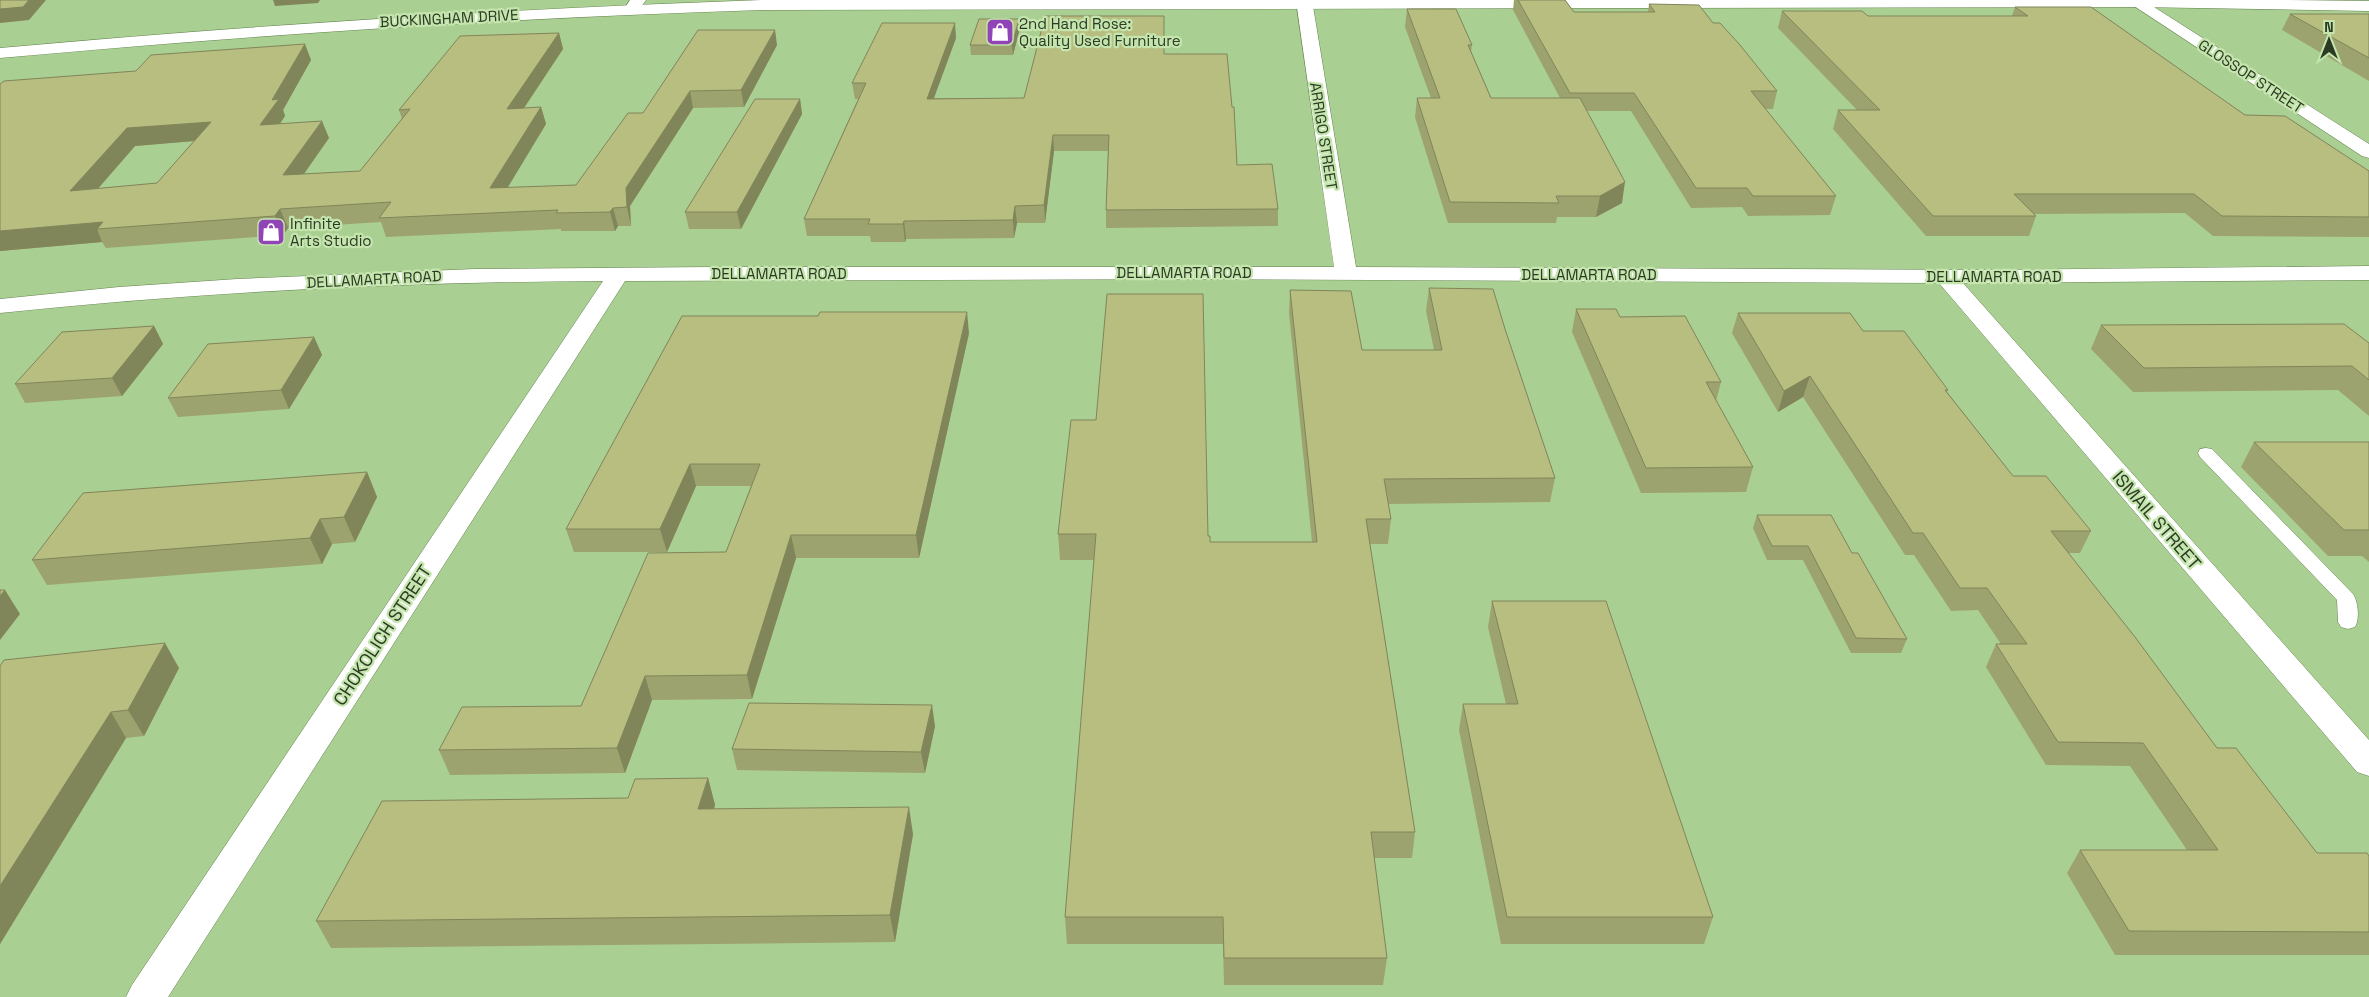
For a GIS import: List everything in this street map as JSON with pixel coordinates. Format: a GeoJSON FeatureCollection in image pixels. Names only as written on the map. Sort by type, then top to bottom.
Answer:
{"type":"FeatureCollection","features":[{"type":"Feature","properties":{"kind":"street","name":"BUCKINGHAM DRIVE"},"geometry":{"type":"LineString","coordinates":[[0,53],[314,26],[669,0]]}},
{"type":"Feature","properties":{"kind":"street","name":"ARRIGO STREET"},"geometry":{"type":"LineString","coordinates":[[1304,1],[1303,9],[1346,272]]}},
{"type":"Feature","properties":{"kind":"street","name":"BUCKINGHAM DRIVE"},"geometry":{"type":"LineString","coordinates":[[0,46],[329,18],[636,3],[2135,1],[2369,6]]}},
{"type":"Feature","properties":{"kind":"street","name":"GLOSSOP STREET"},"geometry":{"type":"LineString","coordinates":[[2135,1],[2369,152]]}},
{"type":"Feature","properties":{"kind":"street","name":"DELLAMARTA ROAD"},"geometry":{"type":"LineString","coordinates":[[0,306],[59,299],[212,287],[434,275],[1346,272],[1945,276],[2369,273]]}},
{"type":"Feature","properties":{"kind":"street","name":"CHOKOLICH STREET"},"geometry":{"type":"LineString","coordinates":[[146,997],[618,274]]}},
{"type":"Feature","properties":{"kind":"street","name":"ISMAIL STREET"},"geometry":{"type":"LineString","coordinates":[[1945,276],[2369,763]]}},
{"type":"Feature","properties":{"kind":"lane"},"geometry":{"type":"LineString","coordinates":[[2206,453],[2346,598],[2348,622]]}},
{"type":"Feature","properties":{"kind":"shaded area"},"geometry":{"type":"Polygon","coordinates":[[[0,0],[2369,0],[2369,997],[0,997],[0,0]]]}},
{"type":"Feature","properties":{"kind":"building"},"geometry":{"type":"Polygon","coordinates":[[[0,0],[29,0],[23,7],[0,9],[0,0]]]}},
{"type":"Feature","properties":{"kind":"building"},"geometry":{"type":"Polygon","coordinates":[[[1518,0],[1565,0],[1574,12],[1655,12],[1649,4],[1699,5],[1713,23],[1720,23],[1740,45],[1777,91],[1751,91],[1836,196],[1753,196],[1747,188],[1696,188],[1634,93],[1570,93],[1518,0]]]}},
{"type":"Feature","properties":{"kind":"building"},"geometry":{"type":"Polygon","coordinates":[[[2015,7],[2091,7],[2245,115],[2285,116],[2369,171],[2369,217],[2222,216],[2194,194],[2014,194],[2036,216],[1933,216],[1838,110],[1880,110],[1782,11],[1862,11],[1868,16],[2028,16],[2015,7]]]}},
{"type":"Feature","properties":{"kind":"building"},"geometry":{"type":"Polygon","coordinates":[[[1407,9],[1456,9],[1472,45],[1468,45],[1491,98],[1580,98],[1625,182],[1600,196],[1556,196],[1559,203],[1450,202],[1417,98],[1440,98],[1407,9]]]}},
{"type":"Feature","properties":{"kind":"building"},"geometry":{"type":"Polygon","coordinates":[[[2290,14],[2369,14],[2369,58],[2290,14]]]}},
{"type":"Feature","properties":{"kind":"building"},"geometry":{"type":"Polygon","coordinates":[[[1045,16],[1164,16],[1164,54],[1227,54],[1232,107],[1234,107],[1237,165],[1272,164],[1278,209],[1106,210],[1109,135],[1053,135],[1044,205],[1015,206],[1013,220],[904,221],[903,224],[868,224],[870,219],[804,219],[866,83],[852,83],[882,23],[955,23],[927,99],[1024,98],[1045,16]]]}},
{"type":"Feature","properties":{"kind":"building"},"geometry":{"type":"Polygon","coordinates":[[[979,19],[1019,19],[1012,45],[970,45],[979,19]]]}},
{"type":"Feature","properties":{"kind":"building"},"geometry":{"type":"Polygon","coordinates":[[[698,30],[775,30],[741,90],[690,91],[626,188],[627,207],[613,208],[610,212],[556,213],[558,210],[379,218],[391,202],[280,209],[275,216],[97,229],[103,222],[0,231],[0,84],[4,81],[136,71],[151,55],[305,44],[272,100],[279,99],[260,125],[322,121],[283,175],[360,171],[410,109],[399,110],[460,36],[559,33],[507,109],[541,107],[490,188],[576,185],[628,113],[643,113],[698,30]],[[211,122],[127,128],[70,191],[157,183],[211,122]]]}},
{"type":"Feature","properties":{"kind":"building"},"geometry":{"type":"Polygon","coordinates":[[[755,99],[800,99],[737,212],[685,212],[755,99]]]}},
{"type":"Feature","properties":{"kind":"building"},"geometry":{"type":"Polygon","coordinates":[[[1429,288],[1493,289],[1555,478],[1384,479],[1391,519],[1366,519],[1415,832],[1371,832],[1387,958],[1224,958],[1223,917],[1065,917],[1096,534],[1058,534],[1071,420],[1096,420],[1107,294],[1203,294],[1208,536],[1210,536],[1210,542],[1317,542],[1290,290],[1351,291],[1362,350],[1442,350],[1429,288]]]}},
{"type":"Feature","properties":{"kind":"building"},"geometry":{"type":"Polygon","coordinates":[[[1576,309],[1616,309],[1620,317],[1685,316],[1721,382],[1706,382],[1753,467],[1646,468],[1576,309]]]}},
{"type":"Feature","properties":{"kind":"building"},"geometry":{"type":"Polygon","coordinates":[[[820,312],[967,312],[916,535],[791,535],[747,675],[645,676],[617,748],[439,750],[462,707],[581,706],[648,553],[726,552],[760,464],[690,464],[660,529],[566,529],[682,316],[818,316],[820,312]]]}},
{"type":"Feature","properties":{"kind":"building"},"geometry":{"type":"Polygon","coordinates":[[[1738,313],[1850,313],[1863,331],[1904,331],[1948,390],[1945,390],[2013,476],[2046,476],[2091,531],[2051,531],[2135,637],[2217,748],[2236,748],[2317,853],[2367,853],[2369,856],[2369,932],[2129,931],[2080,850],[2218,850],[2143,743],[2058,742],[1996,644],[2027,644],[1987,588],[1960,588],[1923,533],[1913,533],[1810,376],[1784,391],[1738,313]]]}},
{"type":"Feature","properties":{"kind":"building"},"geometry":{"type":"Polygon","coordinates":[[[2344,324],[2369,343],[2369,380],[2352,366],[2144,368],[2101,325],[2344,324]]]}},
{"type":"Feature","properties":{"kind":"building"},"geometry":{"type":"Polygon","coordinates":[[[154,326],[112,378],[15,384],[62,332],[154,326]]]}},
{"type":"Feature","properties":{"kind":"building"},"geometry":{"type":"Polygon","coordinates":[[[314,337],[281,390],[168,398],[208,344],[314,337]]]}},
{"type":"Feature","properties":{"kind":"building"},"geometry":{"type":"Polygon","coordinates":[[[2254,442],[2369,442],[2369,530],[2344,530],[2254,442]]]}},
{"type":"Feature","properties":{"kind":"building"},"geometry":{"type":"Polygon","coordinates":[[[367,472],[344,517],[320,519],[310,538],[32,560],[83,493],[367,472]]]}},
{"type":"Feature","properties":{"kind":"building"},"geometry":{"type":"Polygon","coordinates":[[[1757,515],[1831,515],[1852,553],[1858,553],[1907,639],[1856,638],[1808,546],[1772,546],[1757,515]]]}},
{"type":"Feature","properties":{"kind":"building"},"geometry":{"type":"Polygon","coordinates":[[[1492,601],[1606,601],[1713,917],[1507,917],[1463,704],[1518,704],[1492,601]]]}},
{"type":"Feature","properties":{"kind":"building"},"geometry":{"type":"Polygon","coordinates":[[[165,643],[128,710],[111,712],[0,886],[0,666],[4,660],[165,643]]]}},
{"type":"Feature","properties":{"kind":"building"},"geometry":{"type":"Polygon","coordinates":[[[749,703],[932,705],[921,752],[732,749],[749,703]]]}},
{"type":"Feature","properties":{"kind":"building"},"geometry":{"type":"Polygon","coordinates":[[[708,778],[698,809],[909,807],[890,915],[316,921],[382,801],[628,798],[635,779],[708,778]]]}},
{"type":"Feature","properties":{"kind":"place","name":"2nd Hand Rose: Quality Used Furniture"},"geometry":{"type":"Point","coordinates":[1000,32]}},
{"type":"Feature","properties":{"kind":"place","name":"Infinite Arts Studio"},"geometry":{"type":"Point","coordinates":[271,232]}}]}
